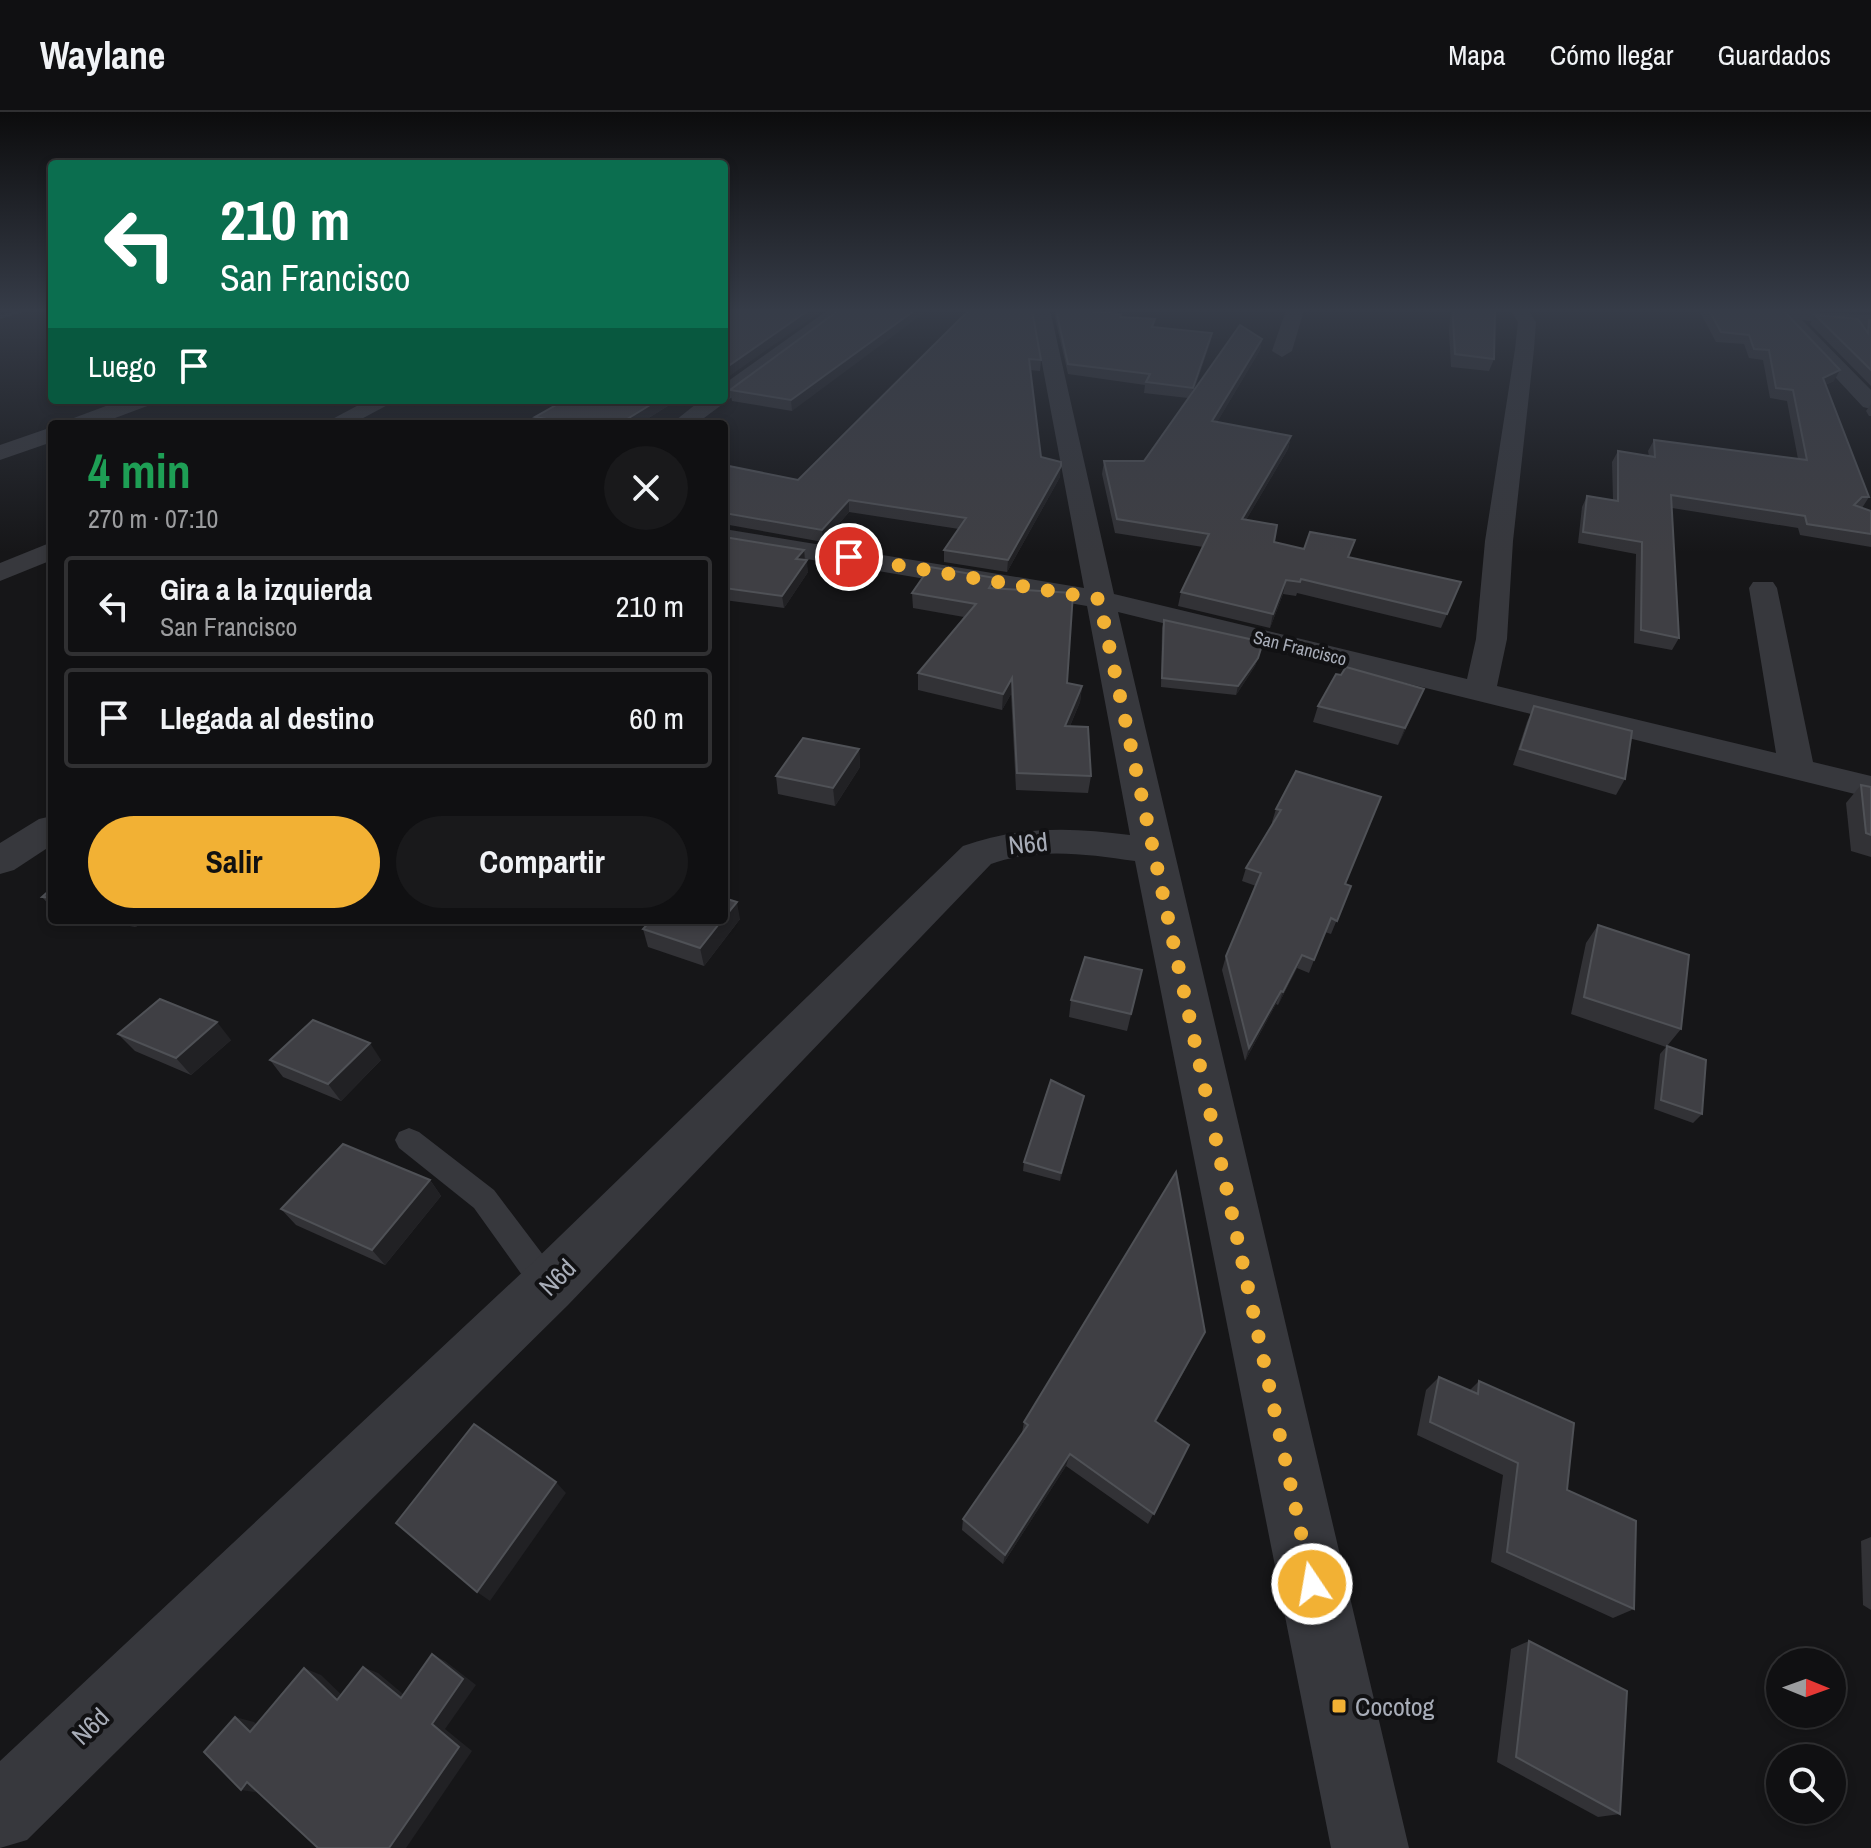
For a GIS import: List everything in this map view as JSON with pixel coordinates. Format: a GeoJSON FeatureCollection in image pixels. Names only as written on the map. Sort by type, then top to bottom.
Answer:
{"type":"FeatureCollection","features":[{"type":"Feature","properties":{"kind":"street"},"geometry":{"type":"LineString","coordinates":[[1057,391],[1152,851],[1370,1848]]}},
{"type":"Feature","properties":{"kind":"street"},"geometry":{"type":"LineString","coordinates":[[1478,692],[1487,667],[1499,542],[1521,391]]}},
{"type":"Feature","properties":{"kind":"street"},"geometry":{"type":"LineString","coordinates":[[90,420],[132,404]]}},
{"type":"Feature","properties":{"kind":"street"},"geometry":{"type":"LineString","coordinates":[[343,420],[377,404]]}},
{"type":"Feature","properties":{"kind":"street"},"geometry":{"type":"LineString","coordinates":[[688,420],[710,404]]}},
{"type":"Feature","properties":{"kind":"street"},"geometry":{"type":"LineString","coordinates":[[0,453],[48,435]]}},
{"type":"Feature","properties":{"kind":"street","name":"San Francisco"},"geometry":{"type":"LineString","coordinates":[[728,538],[1099,599],[1871,787]]}},
{"type":"Feature","properties":{"kind":"street"},"geometry":{"type":"LineString","coordinates":[[0,573],[48,552]]}},
{"type":"Feature","properties":{"kind":"street"},"geometry":{"type":"LineString","coordinates":[[1763,588],[1796,767]]}},
{"type":"Feature","properties":{"kind":"street"},"geometry":{"type":"LineString","coordinates":[[0,861],[48,831]]}},
{"type":"Feature","properties":{"kind":"street","name":"N6d"},"geometry":{"type":"LineString","coordinates":[[0,1813],[548,1286],[977,855],[998,846],[1063,840],[1152,851]]}},
{"type":"Feature","properties":{"kind":"lane"},"geometry":{"type":"LineString","coordinates":[[409,1140],[484,1199],[548,1286]]}},
{"type":"Feature","properties":{"kind":"building"},"geometry":{"type":"Polygon","coordinates":[[[736,391],[803,391],[791,400],[736,391]]]}},
{"type":"Feature","properties":{"kind":"building"},"geometry":{"type":"Polygon","coordinates":[[[888,391],[1033,391],[1041,457],[1061,462],[1008,560],[944,550],[966,518],[849,500],[822,530],[728,514],[728,466],[798,480],[888,391]]]}},
{"type":"Feature","properties":{"kind":"building"},"geometry":{"type":"Polygon","coordinates":[[[1193,391],[1230,391],[1212,421],[1291,436],[1242,519],[1277,525],[1274,542],[1304,549],[1310,532],[1355,540],[1348,557],[1461,582],[1447,614],[1301,579],[1300,582],[1286,580],[1273,614],[1181,592],[1209,534],[1117,519],[1104,461],[1144,461],[1193,391]]]}},
{"type":"Feature","properties":{"kind":"building"},"geometry":{"type":"Polygon","coordinates":[[[1793,391],[1828,391],[1869,497],[1862,497],[1854,505],[1871,511],[1871,534],[1807,524],[1805,516],[1671,495],[1679,638],[1641,630],[1642,542],[1583,532],[1587,496],[1618,501],[1618,451],[1655,457],[1654,440],[1807,460],[1793,391]]]}},
{"type":"Feature","properties":{"kind":"building"},"geometry":{"type":"Polygon","coordinates":[[[558,404],[652,404],[626,420],[545,420],[535,417],[558,404]]]}},
{"type":"Feature","properties":{"kind":"building"},"geometry":{"type":"Polygon","coordinates":[[[728,538],[804,550],[796,559],[807,560],[782,596],[728,589],[728,538]]]}},
{"type":"Feature","properties":{"kind":"building"},"geometry":{"type":"Polygon","coordinates":[[[930,567],[995,578],[989,588],[1073,593],[1067,683],[1082,686],[1065,726],[1088,727],[1091,776],[1017,773],[1012,678],[1003,694],[918,673],[976,604],[912,593],[930,567]]]}},
{"type":"Feature","properties":{"kind":"building"},"geometry":{"type":"Polygon","coordinates":[[[1164,620],[1263,642],[1258,658],[1238,686],[1162,678],[1164,620]]]}},
{"type":"Feature","properties":{"kind":"building"},"geometry":{"type":"Polygon","coordinates":[[[1346,667],[1424,689],[1405,728],[1318,706],[1336,674],[1341,675],[1346,667]]]}},
{"type":"Feature","properties":{"kind":"building"},"geometry":{"type":"Polygon","coordinates":[[[1534,706],[1632,731],[1625,779],[1520,749],[1534,706]]]}},
{"type":"Feature","properties":{"kind":"building"},"geometry":{"type":"Polygon","coordinates":[[[803,738],[859,749],[833,788],[776,776],[803,738]]]}},
{"type":"Feature","properties":{"kind":"building"},"geometry":{"type":"Polygon","coordinates":[[[1296,771],[1381,797],[1345,884],[1351,886],[1337,921],[1331,918],[1314,960],[1302,955],[1249,1048],[1226,956],[1261,873],[1246,868],[1281,810],[1276,809],[1296,771]]]}},
{"type":"Feature","properties":{"kind":"building"},"geometry":{"type":"Polygon","coordinates":[[[1861,785],[1871,787],[1871,835],[1866,833],[1861,785]]]}},
{"type":"Feature","properties":{"kind":"building"},"geometry":{"type":"Polygon","coordinates":[[[728,899],[737,902],[728,913],[728,899]]]}},
{"type":"Feature","properties":{"kind":"building"},"geometry":{"type":"Polygon","coordinates":[[[647,924],[719,924],[700,948],[643,929],[647,924]]]}},
{"type":"Feature","properties":{"kind":"building"},"geometry":{"type":"Polygon","coordinates":[[[1598,925],[1689,955],[1681,1029],[1584,997],[1598,925]]]}},
{"type":"Feature","properties":{"kind":"building"},"geometry":{"type":"Polygon","coordinates":[[[1085,957],[1142,970],[1131,1014],[1071,1000],[1085,957]]]}},
{"type":"Feature","properties":{"kind":"building"},"geometry":{"type":"Polygon","coordinates":[[[160,999],[217,1022],[176,1058],[118,1034],[160,999]]]}},
{"type":"Feature","properties":{"kind":"building"},"geometry":{"type":"Polygon","coordinates":[[[313,1020],[370,1043],[328,1084],[270,1060],[313,1020]]]}},
{"type":"Feature","properties":{"kind":"building"},"geometry":{"type":"Polygon","coordinates":[[[1667,1046],[1706,1060],[1702,1114],[1661,1100],[1667,1046]]]}},
{"type":"Feature","properties":{"kind":"building"},"geometry":{"type":"Polygon","coordinates":[[[1051,1080],[1084,1096],[1061,1173],[1024,1162],[1051,1080]]]}},
{"type":"Feature","properties":{"kind":"building"},"geometry":{"type":"Polygon","coordinates":[[[343,1144],[430,1180],[372,1250],[281,1209],[343,1144]]]}},
{"type":"Feature","properties":{"kind":"building"},"geometry":{"type":"Polygon","coordinates":[[[1176,1172],[1205,1332],[1155,1421],[1189,1445],[1154,1514],[1070,1454],[1005,1555],[963,1519],[1028,1425],[1024,1422],[1176,1172]]]}},
{"type":"Feature","properties":{"kind":"building"},"geometry":{"type":"Polygon","coordinates":[[[1439,1377],[1478,1394],[1479,1381],[1574,1423],[1567,1490],[1636,1521],[1634,1609],[1507,1552],[1518,1463],[1430,1422],[1439,1377]]]}},
{"type":"Feature","properties":{"kind":"building"},"geometry":{"type":"Polygon","coordinates":[[[474,1424],[556,1482],[477,1592],[396,1523],[474,1424]]]}},
{"type":"Feature","properties":{"kind":"building"},"geometry":{"type":"Polygon","coordinates":[[[1529,1641],[1627,1691],[1620,1814],[1516,1757],[1529,1641]]]}},
{"type":"Feature","properties":{"kind":"building"},"geometry":{"type":"Polygon","coordinates":[[[432,1654],[463,1679],[432,1724],[459,1747],[389,1848],[318,1848],[247,1782],[241,1790],[204,1752],[235,1717],[250,1732],[304,1668],[337,1700],[363,1667],[401,1698],[432,1654]]]}},
{"type":"Feature","properties":{"kind":"place","name":"Cocotog"},"geometry":{"type":"Point","coordinates":[1339,1706]}},
{"type":"Feature","properties":{"kind":"route"},"geometry":{"type":"LineString","coordinates":[[849,557],[1099,599],[1312,1584]]}}]}
